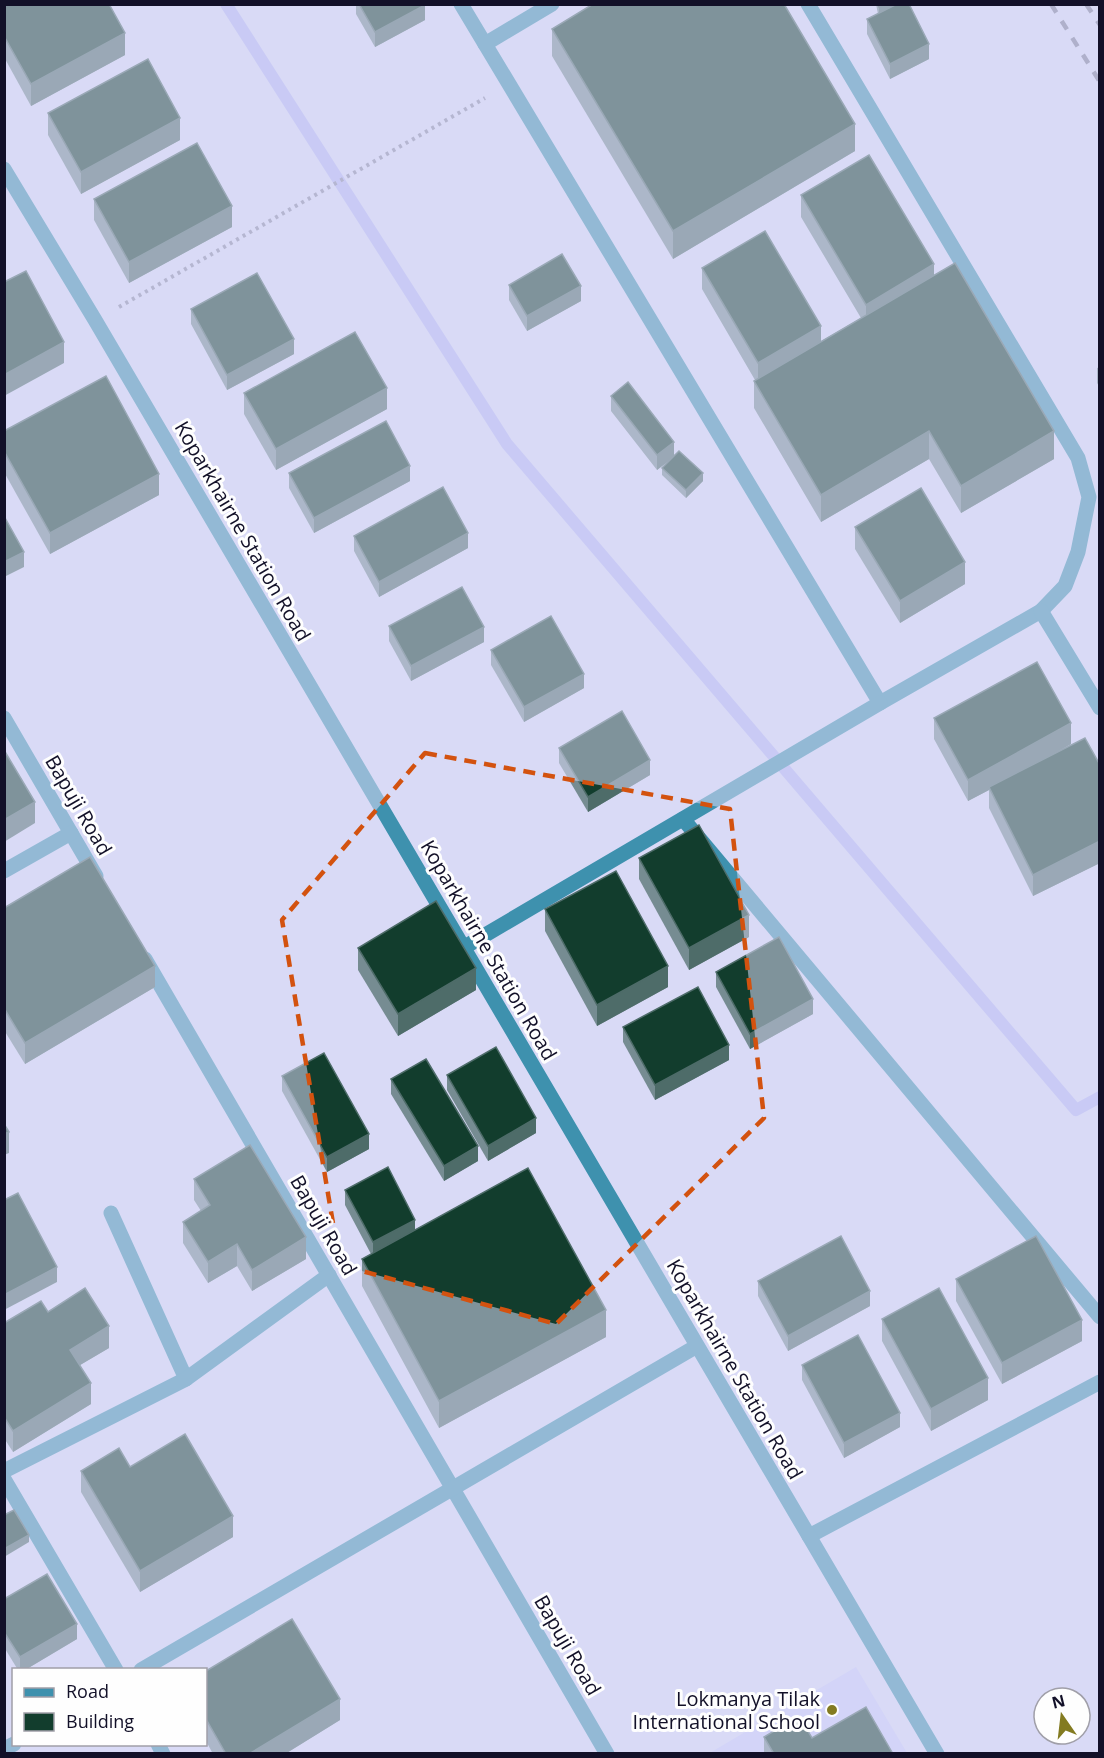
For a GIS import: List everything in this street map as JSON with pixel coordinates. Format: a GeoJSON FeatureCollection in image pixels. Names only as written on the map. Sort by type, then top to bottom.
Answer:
{"type":"FeatureCollection","features":[{"type":"Feature","properties":{"kind":"street"},"geometry":{"type":"LineString","coordinates":[[461,4],[880,703]]}},
{"type":"Feature","properties":{"kind":"street"},"geometry":{"type":"LineString","coordinates":[[485,44],[552,4]]}},
{"type":"Feature","properties":{"kind":"street"},"geometry":{"type":"LineString","coordinates":[[464,948],[843,724],[1041,611],[1065,586],[1078,552],[1089,497],[1078,458],[808,4]]}},
{"type":"Feature","properties":{"kind":"street","name":"Koparkhairne Station Road"},"geometry":{"type":"LineString","coordinates":[[4,169],[95,320],[937,1754]]}},
{"type":"Feature","properties":{"kind":"street"},"geometry":{"type":"LineString","coordinates":[[1041,611],[1100,708]]}},
{"type":"Feature","properties":{"kind":"street","name":"Bapuji Road"},"geometry":{"type":"LineString","coordinates":[[4,718],[101,884]]}},
{"type":"Feature","properties":{"kind":"street"},"geometry":{"type":"LineString","coordinates":[[683,819],[1100,1317]]}},
{"type":"Feature","properties":{"kind":"street"},"geometry":{"type":"LineString","coordinates":[[4,871],[71,833]]}},
{"type":"Feature","properties":{"kind":"street","name":"Bapuji Road"},"geometry":{"type":"LineString","coordinates":[[137,946],[607,1754]]}},
{"type":"Feature","properties":{"kind":"street"},"geometry":{"type":"LineString","coordinates":[[111,1213],[186,1379]]}},
{"type":"Feature","properties":{"kind":"street"},"geometry":{"type":"LineString","coordinates":[[4,1471],[186,1379],[329,1275]]}},
{"type":"Feature","properties":{"kind":"street"},"geometry":{"type":"LineString","coordinates":[[144,1668],[697,1346]]}},
{"type":"Feature","properties":{"kind":"street"},"geometry":{"type":"LineString","coordinates":[[809,1536],[1100,1382]]}},
{"type":"Feature","properties":{"kind":"street"},"geometry":{"type":"LineString","coordinates":[[4,1479],[115,1668]]}},
{"type":"Feature","properties":{"kind":"path"},"geometry":{"type":"LineString","coordinates":[[95,320],[510,84]]}},
{"type":"Feature","properties":{"kind":"highlighted area"},"geometry":{"type":"Polygon","coordinates":[[[425,753],[730,809],[764,1118],[556,1324],[340,1265],[282,920],[425,753]]]}},
{"type":"Feature","properties":{"kind":"shaded area","name":"Lokmanya Tilak International School"},"geometry":{"type":"Polygon","coordinates":[[[856,1667],[907,1753],[708,1754],[856,1667]]]}},
{"type":"Feature","properties":{"kind":"building"},"geometry":{"type":"Polygon","coordinates":[[[5,4],[109,4],[125,33],[31,84],[4,36],[5,4]]]}},
{"type":"Feature","properties":{"kind":"building"},"geometry":{"type":"Polygon","coordinates":[[[359,4],[424,4],[425,5],[375,32],[359,4]]]}},
{"type":"Feature","properties":{"kind":"building"},"geometry":{"type":"Polygon","coordinates":[[[593,4],[784,4],[855,124],[673,231],[552,29],[593,4]]]}},
{"type":"Feature","properties":{"kind":"building"},"geometry":{"type":"Polygon","coordinates":[[[897,4],[909,4],[929,44],[890,64],[867,19],[897,4]]]}},
{"type":"Feature","properties":{"kind":"building"},"geometry":{"type":"Polygon","coordinates":[[[148,59],[180,118],[81,172],[48,113],[148,59]]]}},
{"type":"Feature","properties":{"kind":"building"},"geometry":{"type":"Polygon","coordinates":[[[197,143],[232,206],[129,262],[94,199],[197,143]]]}},
{"type":"Feature","properties":{"kind":"building"},"geometry":{"type":"Polygon","coordinates":[[[869,155],[934,264],[866,305],[801,195],[869,155]]]}},
{"type":"Feature","properties":{"kind":"building"},"geometry":{"type":"Polygon","coordinates":[[[765,231],[821,326],[758,363],[702,268],[765,231]]]}},
{"type":"Feature","properties":{"kind":"building"},"geometry":{"type":"Polygon","coordinates":[[[562,254],[581,286],[527,316],[509,285],[562,254]]]}},
{"type":"Feature","properties":{"kind":"building"},"geometry":{"type":"Polygon","coordinates":[[[955,263],[1054,431],[961,486],[929,431],[821,495],[754,381],[955,263]]]}},
{"type":"Feature","properties":{"kind":"building"},"geometry":{"type":"Polygon","coordinates":[[[26,271],[64,342],[4,375],[4,282],[26,271]]]}},
{"type":"Feature","properties":{"kind":"building"},"geometry":{"type":"Polygon","coordinates":[[[257,273],[294,339],[227,375],[191,309],[257,273]]]}},
{"type":"Feature","properties":{"kind":"building"},"geometry":{"type":"Polygon","coordinates":[[[355,332],[387,388],[276,449],[244,393],[355,332]]]}},
{"type":"Feature","properties":{"kind":"building"},"geometry":{"type":"Polygon","coordinates":[[[106,376],[159,474],[50,533],[4,451],[4,431],[106,376]]]}},
{"type":"Feature","properties":{"kind":"building"},"geometry":{"type":"Polygon","coordinates":[[[628,382],[674,442],[657,455],[611,396],[628,382]]]}},
{"type":"Feature","properties":{"kind":"building"},"geometry":{"type":"Polygon","coordinates":[[[386,421],[410,466],[314,518],[289,473],[386,421]]]}},
{"type":"Feature","properties":{"kind":"building"},"geometry":{"type":"Polygon","coordinates":[[[679,451],[703,473],[686,490],[662,468],[679,451]]]}},
{"type":"Feature","properties":{"kind":"building"},"geometry":{"type":"Polygon","coordinates":[[[443,487],[468,533],[379,582],[354,536],[443,487]]]}},
{"type":"Feature","properties":{"kind":"building"},"geometry":{"type":"Polygon","coordinates":[[[921,488],[965,562],[900,601],[855,527],[921,488]]]}},
{"type":"Feature","properties":{"kind":"building"},"geometry":{"type":"Polygon","coordinates":[[[4,516],[24,552],[4,562],[4,516]]]}},
{"type":"Feature","properties":{"kind":"building"},"geometry":{"type":"Polygon","coordinates":[[[462,587],[484,627],[411,666],[389,626],[462,587]]]}},
{"type":"Feature","properties":{"kind":"building"},"geometry":{"type":"Polygon","coordinates":[[[551,616],[584,674],[524,707],[491,650],[551,616]]]}},
{"type":"Feature","properties":{"kind":"building"},"geometry":{"type":"Polygon","coordinates":[[[1037,662],[1071,723],[968,780],[934,718],[1037,662]]]}},
{"type":"Feature","properties":{"kind":"building"},"geometry":{"type":"Polygon","coordinates":[[[622,711],[650,760],[588,797],[559,748],[622,711]]]}},
{"type":"Feature","properties":{"kind":"building"},"geometry":{"type":"Polygon","coordinates":[[[1085,738],[1100,765],[1100,841],[1033,875],[989,787],[1085,738]]]}},
{"type":"Feature","properties":{"kind":"building"},"geometry":{"type":"Polygon","coordinates":[[[4,750],[35,802],[4,820],[4,750]]]}},
{"type":"Feature","properties":{"kind":"building"},"geometry":{"type":"Polygon","coordinates":[[[699,825],[749,915],[689,948],[639,858],[699,825]]]}},
{"type":"Feature","properties":{"kind":"building"},"geometry":{"type":"Polygon","coordinates":[[[90,857],[155,966],[25,1043],[4,1008],[4,908],[90,857]]]}},
{"type":"Feature","properties":{"kind":"building"},"geometry":{"type":"Polygon","coordinates":[[[616,871],[668,966],[597,1005],[545,909],[616,871]]]}},
{"type":"Feature","properties":{"kind":"building"},"geometry":{"type":"Polygon","coordinates":[[[436,901],[476,968],[398,1014],[358,948],[436,901]]]}},
{"type":"Feature","properties":{"kind":"building"},"geometry":{"type":"Polygon","coordinates":[[[779,937],[813,999],[750,1034],[716,972],[779,937]]]}},
{"type":"Feature","properties":{"kind":"building"},"geometry":{"type":"Polygon","coordinates":[[[698,987],[729,1045],[655,1085],[623,1027],[698,987]]]}},
{"type":"Feature","properties":{"kind":"building"},"geometry":{"type":"Polygon","coordinates":[[[496,1047],[536,1118],[488,1146],[447,1075],[496,1047]]]}},
{"type":"Feature","properties":{"kind":"building"},"geometry":{"type":"Polygon","coordinates":[[[324,1053],[369,1134],[327,1157],[282,1076],[324,1053]]]}},
{"type":"Feature","properties":{"kind":"building"},"geometry":{"type":"Polygon","coordinates":[[[426,1059],[478,1146],[444,1166],[391,1079],[426,1059]]]}},
{"type":"Feature","properties":{"kind":"building"},"geometry":{"type":"Polygon","coordinates":[[[4,1124],[9,1132],[4,1134],[4,1124]]]}},
{"type":"Feature","properties":{"kind":"building"},"geometry":{"type":"Polygon","coordinates":[[[250,1145],[306,1237],[252,1270],[237,1244],[208,1262],[183,1222],[210,1205],[194,1179],[250,1145]]]}},
{"type":"Feature","properties":{"kind":"building"},"geometry":{"type":"Polygon","coordinates":[[[388,1167],[415,1220],[373,1242],[345,1190],[388,1167]]]}},
{"type":"Feature","properties":{"kind":"building"},"geometry":{"type":"Polygon","coordinates":[[[528,1168],[606,1310],[439,1401],[362,1259],[528,1168]]]}},
{"type":"Feature","properties":{"kind":"building"},"geometry":{"type":"Polygon","coordinates":[[[18,1193],[57,1267],[4,1295],[4,1200],[18,1193]]]}},
{"type":"Feature","properties":{"kind":"building"},"geometry":{"type":"Polygon","coordinates":[[[841,1236],[870,1291],[788,1336],[758,1281],[841,1236]]]}},
{"type":"Feature","properties":{"kind":"building"},"geometry":{"type":"Polygon","coordinates":[[[1036,1236],[1082,1320],[1002,1363],[956,1279],[1036,1236]]]}},
{"type":"Feature","properties":{"kind":"building"},"geometry":{"type":"Polygon","coordinates":[[[85,1288],[109,1326],[70,1350],[91,1383],[13,1431],[4,1417],[4,1323],[41,1301],[48,1312],[85,1288]]]}},
{"type":"Feature","properties":{"kind":"building"},"geometry":{"type":"Polygon","coordinates":[[[939,1288],[988,1378],[931,1409],[882,1319],[939,1288]]]}},
{"type":"Feature","properties":{"kind":"building"},"geometry":{"type":"Polygon","coordinates":[[[858,1335],[900,1413],[844,1443],[802,1365],[858,1335]]]}},
{"type":"Feature","properties":{"kind":"building"},"geometry":{"type":"Polygon","coordinates":[[[185,1434],[233,1516],[140,1571],[81,1471],[119,1448],[130,1467],[185,1434]]]}},
{"type":"Feature","properties":{"kind":"building"},"geometry":{"type":"Polygon","coordinates":[[[14,1510],[29,1535],[4,1549],[4,1515],[14,1510]]]}},
{"type":"Feature","properties":{"kind":"building"},"geometry":{"type":"Polygon","coordinates":[[[47,1574],[77,1624],[20,1657],[4,1632],[4,1599],[47,1574]]]}},
{"type":"Feature","properties":{"kind":"building"},"geometry":{"type":"Polygon","coordinates":[[[292,1619],[340,1699],[249,1754],[226,1754],[207,1721],[207,1670],[292,1619]]]}},
{"type":"Feature","properties":{"kind":"building"},"geometry":{"type":"Polygon","coordinates":[[[866,1707],[893,1754],[774,1754],[764,1737],[799,1716],[812,1738],[866,1707]]]}},
{"type":"Feature","properties":{"kind":"waterway"},"geometry":{"type":"LineString","coordinates":[[226,4],[507,444],[1076,1110],[1100,1097]]}},
{"type":"Feature","properties":{"kind":"railway"},"geometry":{"type":"LineString","coordinates":[[1051,4],[1100,82]]}},
{"type":"Feature","properties":{"kind":"railway"},"geometry":{"type":"LineString","coordinates":[[1086,4],[1100,25]]}},
{"type":"Feature","properties":{"kind":"place","name":"Lokmanya Tilak International School"},"geometry":{"type":"Point","coordinates":[832,1710]}}]}
